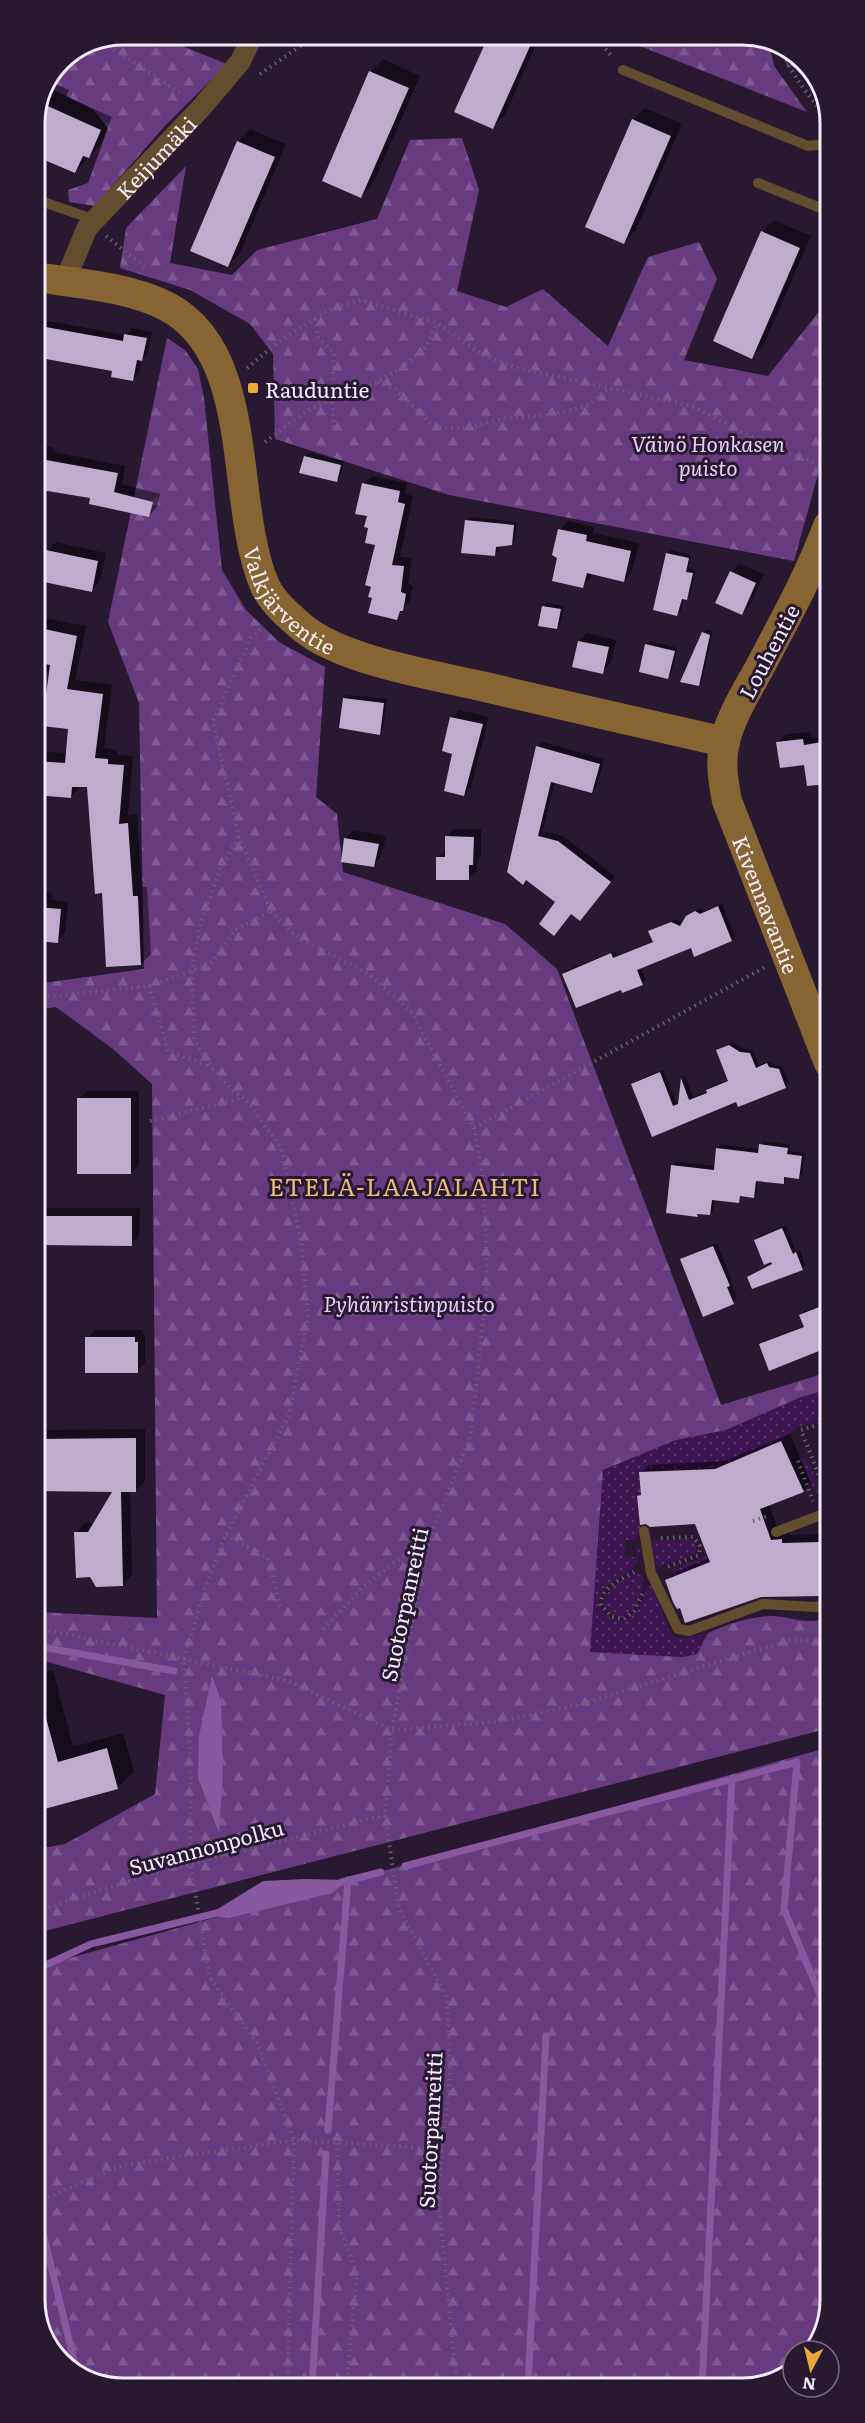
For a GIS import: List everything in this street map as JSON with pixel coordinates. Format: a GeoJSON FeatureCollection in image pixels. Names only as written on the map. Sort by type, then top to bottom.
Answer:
{"type":"FeatureCollection","features":[{"type":"Feature","properties":{"kind":"street","name":"Keijumäki"},"geometry":{"type":"LineString","coordinates":[[66,281],[91,224],[201,108],[240,62],[248,45]]}},
{"type":"Feature","properties":{"kind":"street","name":"Valkjärventie"},"geometry":{"type":"LineString","coordinates":[[45,278],[139,295],[167,306],[188,320],[205,338],[216,355],[241,369],[236,436],[249,537],[266,588],[283,610],[306,630],[328,643],[388,664],[725,742]]}},
{"type":"Feature","properties":{"kind":"street","name":"Louhentie"},"geometry":{"type":"LineString","coordinates":[[725,742],[732,720],[798,594],[820,544]]}},
{"type":"Feature","properties":{"kind":"street","name":"Kivennavantie"},"geometry":{"type":"LineString","coordinates":[[725,742],[723,778],[727,801],[820,1040]]}},
{"type":"Feature","properties":{"kind":"lane"},"geometry":{"type":"LineString","coordinates":[[623,70],[807,146],[820,145]]}},
{"type":"Feature","properties":{"kind":"lane"},"geometry":{"type":"LineString","coordinates":[[758,183],[820,208]]}},
{"type":"Feature","properties":{"kind":"lane"},"geometry":{"type":"LineString","coordinates":[[45,203],[91,224]]}},
{"type":"Feature","properties":{"kind":"lane"},"geometry":{"type":"LineString","coordinates":[[776,1532],[820,1516]]}},
{"type":"Feature","properties":{"kind":"lane"},"geometry":{"type":"LineString","coordinates":[[644,1535],[651,1573],[678,1629],[689,1631],[763,1604],[820,1606]]}},
{"type":"Feature","properties":{"kind":"path"},"geometry":{"type":"LineString","coordinates":[[602,45],[623,70]]}},
{"type":"Feature","properties":{"kind":"path"},"geometry":{"type":"LineString","coordinates":[[110,46],[201,108]]}},
{"type":"Feature","properties":{"kind":"path"},"geometry":{"type":"LineString","coordinates":[[785,58],[787,65],[818,106]]}},
{"type":"Feature","properties":{"kind":"path"},"geometry":{"type":"LineString","coordinates":[[787,65],[793,63]]}},
{"type":"Feature","properties":{"kind":"path"},"geometry":{"type":"LineString","coordinates":[[91,224],[153,273]]}},
{"type":"Feature","properties":{"kind":"path"},"geometry":{"type":"LineString","coordinates":[[241,369],[332,308],[362,300],[437,323],[483,355],[518,368],[692,406],[777,450],[820,463]]}},
{"type":"Feature","properties":{"kind":"path"},"geometry":{"type":"LineString","coordinates":[[315,319],[318,337],[334,353],[332,399],[334,430]]}},
{"type":"Feature","properties":{"kind":"path"},"geometry":{"type":"LineString","coordinates":[[259,435],[260,445],[310,409],[352,390],[378,382],[402,367],[426,347],[437,323]]}},
{"type":"Feature","properties":{"kind":"path"},"geometry":{"type":"LineString","coordinates":[[378,382],[395,389],[433,426],[463,429],[505,418],[549,415],[587,406],[609,388]]}},
{"type":"Feature","properties":{"kind":"path"},"geometry":{"type":"LineString","coordinates":[[45,997],[149,986],[211,964],[235,930],[271,910],[239,837],[213,721],[251,638],[266,624]]}},
{"type":"Feature","properties":{"kind":"path"},"geometry":{"type":"LineString","coordinates":[[239,837],[220,869],[200,926],[192,971],[194,1040],[211,1067],[233,1091],[244,1098],[281,1148],[301,1242],[308,1316],[289,1415],[226,1535],[204,1592],[184,1659],[191,1769],[190,1864],[210,1978],[257,2043],[294,2140],[287,2378]]}},
{"type":"Feature","properties":{"kind":"path","name":"Suotorpanreitti"},"geometry":{"type":"LineString","coordinates":[[271,910],[295,935],[370,975],[411,1011],[474,1128],[484,1183],[487,1284],[471,1434],[431,1535],[392,1730],[385,1815],[399,1909],[447,1998],[450,2072],[438,2194],[456,2378]]}},
{"type":"Feature","properties":{"kind":"path"},"geometry":{"type":"LineString","coordinates":[[474,1128],[787,955]]}},
{"type":"Feature","properties":{"kind":"path"},"geometry":{"type":"LineString","coordinates":[[149,986],[168,1051],[211,1067]]}},
{"type":"Feature","properties":{"kind":"path"},"geometry":{"type":"LineString","coordinates":[[150,1121],[244,1098]]}},
{"type":"Feature","properties":{"kind":"path"},"geometry":{"type":"LineString","coordinates":[[820,1424],[801,1430],[820,1478]]}},
{"type":"Feature","properties":{"kind":"path"},"geometry":{"type":"LineString","coordinates":[[798,1461],[813,1500]]}},
{"type":"Feature","properties":{"kind":"path"},"geometry":{"type":"LineString","coordinates":[[803,1504],[820,1498]]}},
{"type":"Feature","properties":{"kind":"path"},"geometry":{"type":"LineString","coordinates":[[753,1521],[773,1514]]}},
{"type":"Feature","properties":{"kind":"path"},"geometry":{"type":"LineString","coordinates":[[226,1535],[268,1558],[280,1607]]}},
{"type":"Feature","properties":{"kind":"path"},"geometry":{"type":"LineString","coordinates":[[323,1629],[364,1586],[431,1535]]}},
{"type":"Feature","properties":{"kind":"path"},"geometry":{"type":"LineString","coordinates":[[644,1535],[693,1537],[700,1546],[699,1555],[651,1573],[638,1570],[608,1588],[601,1601],[603,1610],[618,1619],[629,1616],[638,1606],[651,1573]]}},
{"type":"Feature","properties":{"kind":"path"},"geometry":{"type":"LineString","coordinates":[[45,1630],[288,1682],[392,1730],[496,1722],[578,1705],[790,1640],[820,1642]]}},
{"type":"Feature","properties":{"kind":"path","name":"Suvannonpolku"},"geometry":{"type":"LineString","coordinates":[[45,1908],[151,1874],[385,1815]]}},
{"type":"Feature","properties":{"kind":"path"},"geometry":{"type":"LineString","coordinates":[[45,2199],[123,2165],[294,2140],[443,2149]]}},
{"type":"Feature","properties":{"kind":"path"},"geometry":{"type":"LineString","coordinates":[[337,2143],[339,2227],[357,2274],[347,2378]]}},
{"type":"Feature","properties":{"kind":"shaded area"},"geometry":{"type":"Polygon","coordinates":[[[820,1392],[820,1421],[798,1427],[781,1441],[715,1469],[639,1472],[641,1495],[637,1496],[640,1528],[637,1540],[625,1540],[625,1557],[637,1557],[637,1548],[640,1548],[638,1560],[626,1574],[604,1589],[600,1597],[599,1608],[611,1618],[626,1620],[639,1607],[648,1587],[651,1586],[658,1598],[666,1624],[674,1636],[682,1638],[708,1633],[697,1654],[683,1657],[590,1652],[603,1470],[676,1440],[726,1430],[801,1397],[820,1392]]]}},
{"type":"Feature","properties":{"kind":"shaded area"},"geometry":{"type":"Polygon","coordinates":[[[806,1457],[820,1492],[816,1494],[801,1459],[806,1457]]]}},
{"type":"Feature","properties":{"kind":"shaded area"},"geometry":{"type":"Polygon","coordinates":[[[691,1539],[696,1546],[696,1552],[693,1555],[658,1567],[652,1559],[649,1541],[691,1539]]]}},
{"type":"Feature","properties":{"kind":"shaded area"},"geometry":{"type":"Polygon","coordinates":[[[708,1556],[711,1562],[674,1576],[671,1569],[708,1556]]]}},
{"type":"Feature","properties":{"kind":"shaded area"},"geometry":{"type":"Polygon","coordinates":[[[636,1573],[643,1576],[639,1600],[628,1614],[623,1617],[615,1616],[604,1607],[607,1595],[619,1582],[636,1573]]]}},
{"type":"Feature","properties":{"kind":"shaded area"},"geometry":{"type":"Polygon","coordinates":[[[212,1676],[221,1701],[223,1773],[219,1833],[198,1778],[199,1736],[212,1676]]]}},
{"type":"Feature","properties":{"kind":"shaded area"},"geometry":{"type":"Polygon","coordinates":[[[348,1880],[332,1893],[229,1918],[208,1915],[263,1881],[348,1880]]]}},
{"type":"Feature","properties":{"kind":"green space"},"geometry":{"type":"Polygon","coordinates":[[[179,45],[227,64],[163,128],[95,206],[69,202],[68,190],[88,183],[108,128],[93,109],[53,89],[71,64],[84,55],[107,46],[179,45]]]}},
{"type":"Feature","properties":{"kind":"green space"},"geometry":{"type":"Polygon","coordinates":[[[637,45],[748,45],[771,51],[774,66],[807,112],[637,45]]]}},
{"type":"Feature","properties":{"kind":"green space","name":"Väinö Honkasen puisto"},"geometry":{"type":"Polygon","coordinates":[[[462,138],[479,190],[457,291],[506,307],[543,289],[608,346],[648,257],[699,242],[717,279],[684,360],[768,376],[820,310],[820,467],[794,561],[449,495],[275,439],[273,354],[250,324],[190,290],[120,268],[126,228],[186,166],[170,263],[232,275],[257,250],[377,219],[410,140],[462,138]]]}},
{"type":"Feature","properties":{"kind":"green space","name":"Pyhänristinpuisto"},"geometry":{"type":"Polygon","coordinates":[[[167,338],[185,350],[198,369],[204,398],[222,570],[246,610],[279,642],[325,667],[316,797],[337,814],[343,872],[505,924],[557,969],[721,1405],[820,1375],[820,1392],[801,1397],[726,1430],[676,1440],[603,1470],[590,1652],[683,1657],[697,1654],[708,1633],[738,1622],[771,1616],[809,1621],[820,1620],[820,1731],[45,1931],[45,1848],[65,1844],[155,1794],[165,1695],[45,1661],[45,1612],[157,1618],[152,1084],[113,1049],[56,1007],[45,1009],[45,983],[144,969],[139,703],[108,622],[167,338]]]}},
{"type":"Feature","properties":{"kind":"green space"},"geometry":{"type":"Polygon","coordinates":[[[820,1750],[819,2316],[810,2339],[781,2339],[781,2368],[763,2375],[742,2378],[117,2378],[88,2370],[64,2352],[47,2315],[45,1965],[820,1750]]]}},
{"type":"Feature","properties":{"kind":"building"},"geometry":{"type":"Polygon","coordinates":[[[484,45],[531,45],[493,129],[454,112],[484,45]]]}},
{"type":"Feature","properties":{"kind":"building"},"geometry":{"type":"Polygon","coordinates":[[[369,71],[409,88],[361,198],[322,181],[369,71]]]}},
{"type":"Feature","properties":{"kind":"building"},"geometry":{"type":"Polygon","coordinates":[[[47,106],[101,130],[89,158],[83,156],[75,173],[45,160],[47,106]]]}},
{"type":"Feature","properties":{"kind":"building"},"geometry":{"type":"Polygon","coordinates":[[[632,119],[671,136],[624,244],[585,227],[632,119]]]}},
{"type":"Feature","properties":{"kind":"building"},"geometry":{"type":"Polygon","coordinates":[[[237,141],[275,157],[228,267],[190,251],[237,141]]]}},
{"type":"Feature","properties":{"kind":"building"},"geometry":{"type":"Polygon","coordinates":[[[761,231],[800,248],[752,359],[713,341],[761,231]]]}},
{"type":"Feature","properties":{"kind":"building"},"geometry":{"type":"Polygon","coordinates":[[[45,327],[123,341],[124,334],[147,338],[142,361],[137,360],[133,381],[111,377],[112,371],[45,359],[45,327]]]}},
{"type":"Feature","properties":{"kind":"building"},"geometry":{"type":"Polygon","coordinates":[[[304,456],[341,465],[337,482],[299,473],[304,456]]]}},
{"type":"Feature","properties":{"kind":"building"},"geometry":{"type":"Polygon","coordinates":[[[45,460],[118,473],[114,492],[153,502],[149,517],[89,504],[90,498],[45,491],[45,460]]]}},
{"type":"Feature","properties":{"kind":"building"},"geometry":{"type":"Polygon","coordinates":[[[362,483],[400,491],[398,502],[405,504],[392,565],[404,566],[401,592],[406,594],[403,611],[400,611],[397,620],[368,613],[372,598],[368,597],[371,587],[365,585],[375,545],[365,543],[368,528],[364,527],[367,516],[355,514],[362,483]]]}},
{"type":"Feature","properties":{"kind":"building"},"geometry":{"type":"Polygon","coordinates":[[[465,520],[514,525],[512,545],[496,547],[495,556],[461,553],[465,520]]]}},
{"type":"Feature","properties":{"kind":"building"},"geometry":{"type":"Polygon","coordinates":[[[558,529],[587,535],[586,541],[631,551],[624,582],[587,573],[583,588],[552,581],[557,558],[552,555],[558,529]]]}},
{"type":"Feature","properties":{"kind":"building"},"geometry":{"type":"Polygon","coordinates":[[[46,550],[98,561],[92,592],[45,582],[46,550]]]}},
{"type":"Feature","properties":{"kind":"building"},"geometry":{"type":"Polygon","coordinates":[[[666,553],[689,558],[686,572],[693,573],[687,600],[682,599],[677,616],[653,610],[666,553]]]}},
{"type":"Feature","properties":{"kind":"building"},"geometry":{"type":"Polygon","coordinates":[[[730,571],[756,583],[742,615],[715,603],[730,571]]]}},
{"type":"Feature","properties":{"kind":"building"},"geometry":{"type":"Polygon","coordinates":[[[542,606],[561,609],[557,629],[538,626],[542,606]]]}},
{"type":"Feature","properties":{"kind":"building"},"geometry":{"type":"Polygon","coordinates":[[[45,629],[77,636],[67,689],[103,694],[95,758],[108,759],[108,764],[124,765],[119,824],[128,823],[133,896],[138,896],[141,965],[106,967],[102,893],[95,894],[87,787],[72,787],[71,798],[45,796],[45,762],[65,763],[68,729],[45,726],[45,703],[50,665],[45,664],[45,629]]]}},
{"type":"Feature","properties":{"kind":"building"},"geometry":{"type":"Polygon","coordinates":[[[702,632],[710,635],[699,686],[680,682],[702,632]]]}},
{"type":"Feature","properties":{"kind":"building"},"geometry":{"type":"Polygon","coordinates":[[[578,641],[609,647],[603,674],[572,667],[578,641]]]}},
{"type":"Feature","properties":{"kind":"building"},"geometry":{"type":"Polygon","coordinates":[[[645,644],[675,651],[668,679],[639,672],[645,644]]]}},
{"type":"Feature","properties":{"kind":"building"},"geometry":{"type":"Polygon","coordinates":[[[343,698],[384,703],[380,735],[339,728],[343,698]]]}},
{"type":"Feature","properties":{"kind":"building"},"geometry":{"type":"Polygon","coordinates":[[[450,717],[483,724],[464,796],[444,791],[452,754],[442,751],[450,717]]]}},
{"type":"Feature","properties":{"kind":"building"},"geometry":{"type":"Polygon","coordinates":[[[803,739],[804,745],[820,742],[820,785],[807,786],[804,765],[780,768],[776,742],[803,739]]]}},
{"type":"Feature","properties":{"kind":"building"},"geometry":{"type":"Polygon","coordinates":[[[536,746],[600,764],[592,793],[551,782],[538,836],[558,841],[611,882],[580,921],[571,914],[554,936],[539,924],[555,902],[526,880],[523,885],[507,872],[536,746]]]}},
{"type":"Feature","properties":{"kind":"building"},"geometry":{"type":"Polygon","coordinates":[[[445,836],[474,837],[473,865],[469,865],[469,880],[436,880],[436,857],[445,857],[445,836]]]}},
{"type":"Feature","properties":{"kind":"building"},"geometry":{"type":"Polygon","coordinates":[[[344,838],[379,844],[374,867],[341,862],[344,838]]]}},
{"type":"Feature","properties":{"kind":"building"},"geometry":{"type":"Polygon","coordinates":[[[718,906],[732,941],[694,957],[691,948],[637,970],[643,985],[622,993],[621,990],[576,1008],[562,974],[611,953],[613,958],[653,942],[648,931],[671,922],[680,926],[686,916],[695,911],[700,914],[718,906]]]}},
{"type":"Feature","properties":{"kind":"building"},"geometry":{"type":"Polygon","coordinates":[[[45,908],[61,909],[58,943],[45,942],[45,908]]]}},
{"type":"Feature","properties":{"kind":"building"},"geometry":{"type":"Polygon","coordinates":[[[729,1045],[740,1052],[750,1053],[756,1068],[767,1063],[769,1067],[779,1069],[786,1088],[738,1107],[736,1102],[652,1137],[631,1084],[660,1072],[673,1106],[678,1104],[681,1078],[689,1100],[707,1093],[706,1090],[728,1081],[716,1050],[729,1045]]]}},
{"type":"Feature","properties":{"kind":"building"},"geometry":{"type":"Polygon","coordinates":[[[77,1098],[131,1098],[131,1174],[77,1174],[77,1098]]]}},
{"type":"Feature","properties":{"kind":"building"},"geometry":{"type":"Polygon","coordinates":[[[759,1144],[788,1148],[787,1154],[802,1156],[799,1179],[784,1177],[784,1184],[756,1181],[754,1198],[740,1196],[739,1203],[712,1200],[710,1215],[697,1214],[698,1217],[666,1213],[671,1165],[714,1170],[716,1148],[758,1153],[759,1144]]]}},
{"type":"Feature","properties":{"kind":"building"},"geometry":{"type":"Polygon","coordinates":[[[45,1216],[132,1216],[132,1246],[45,1245],[45,1216]]]}},
{"type":"Feature","properties":{"kind":"building"},"geometry":{"type":"Polygon","coordinates":[[[782,1228],[803,1270],[752,1289],[747,1277],[772,1264],[771,1262],[764,1265],[754,1240],[782,1228]]]}},
{"type":"Feature","properties":{"kind":"building"},"geometry":{"type":"Polygon","coordinates":[[[713,1246],[730,1286],[727,1287],[734,1304],[703,1317],[680,1259],[713,1246]]]}},
{"type":"Feature","properties":{"kind":"building"},"geometry":{"type":"Polygon","coordinates":[[[820,1307],[820,1351],[769,1371],[759,1344],[804,1327],[799,1315],[820,1307]]]}},
{"type":"Feature","properties":{"kind":"building"},"geometry":{"type":"Polygon","coordinates":[[[85,1337],[135,1337],[135,1342],[138,1342],[138,1373],[85,1373],[85,1337]]]}},
{"type":"Feature","properties":{"kind":"building"},"geometry":{"type":"Polygon","coordinates":[[[136,1438],[136,1492],[121,1492],[123,1586],[96,1587],[90,1577],[76,1578],[74,1532],[88,1532],[112,1492],[45,1491],[45,1439],[136,1438]]]}},
{"type":"Feature","properties":{"kind":"building"},"geometry":{"type":"Polygon","coordinates":[[[781,1441],[804,1492],[760,1509],[771,1540],[782,1539],[782,1543],[820,1542],[820,1596],[761,1597],[685,1623],[680,1608],[677,1609],[673,1602],[665,1580],[710,1562],[695,1524],[650,1527],[646,1524],[640,1525],[637,1496],[641,1495],[639,1472],[715,1469],[781,1441]]]}},
{"type":"Feature","properties":{"kind":"building"},"geometry":{"type":"Polygon","coordinates":[[[45,1714],[58,1762],[107,1748],[118,1789],[45,1809],[45,1714]]]}},
{"type":"Feature","properties":{"kind":"waterway"},"geometry":{"type":"LineString","coordinates":[[45,1647],[174,1671]]}},
{"type":"Feature","properties":{"kind":"waterway"},"geometry":{"type":"LineString","coordinates":[[405,1866],[797,1762],[784,1909],[820,1995]]}},
{"type":"Feature","properties":{"kind":"waterway"},"geometry":{"type":"LineString","coordinates":[[702,2378],[732,1779]]}},
{"type":"Feature","properties":{"kind":"waterway"},"geometry":{"type":"LineString","coordinates":[[342,1882],[381,1872]]}},
{"type":"Feature","properties":{"kind":"waterway"},"geometry":{"type":"LineString","coordinates":[[328,2130],[348,1880]]}},
{"type":"Feature","properties":{"kind":"waterway"},"geometry":{"type":"LineString","coordinates":[[45,1965],[91,1944],[217,1913]]}},
{"type":"Feature","properties":{"kind":"waterway"},"geometry":{"type":"LineString","coordinates":[[528,2378],[546,2036]]}},
{"type":"Feature","properties":{"kind":"waterway"},"geometry":{"type":"LineString","coordinates":[[313,2378],[326,2154]]}},
{"type":"Feature","properties":{"kind":"waterway"},"geometry":{"type":"LineString","coordinates":[[45,2241],[74,2361]]}},
{"type":"Feature","properties":{"kind":"place","name":"Rauduntie"},"geometry":{"type":"Point","coordinates":[253,388]}},
{"type":"Feature","properties":{"kind":"district","name":"ETELÄ-LAAJALAHTI"},"geometry":{"type":"Point","coordinates":[405,1185]}}]}
